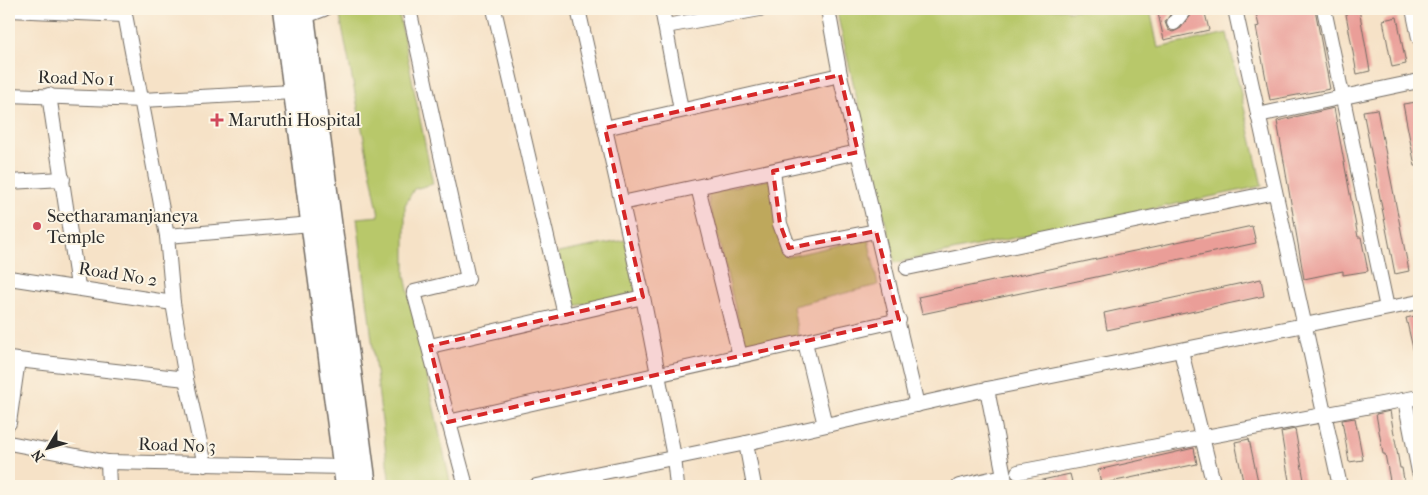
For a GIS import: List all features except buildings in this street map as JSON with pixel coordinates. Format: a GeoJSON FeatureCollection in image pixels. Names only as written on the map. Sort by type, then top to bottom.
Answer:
{"type":"FeatureCollection","features":[{"type":"Feature","properties":{"kind":"highway"},"geometry":{"type":"LineString","coordinates":[[303,11],[293,92],[312,224],[332,300]]}},
{"type":"Feature","properties":{"kind":"highway"},"geometry":{"type":"LineString","coordinates":[[303,11],[332,300],[364,486]]}},
{"type":"Feature","properties":{"kind":"highway"},"geometry":{"type":"LineString","coordinates":[[336,330],[346,477]]}},
{"type":"Feature","properties":{"kind":"street"},"geometry":{"type":"LineString","coordinates":[[409,9],[468,279],[414,292],[466,486]]}},
{"type":"Feature","properties":{"kind":"street"},"geometry":{"type":"LineString","coordinates":[[494,9],[565,315]]}},
{"type":"Feature","properties":{"kind":"street"},"geometry":{"type":"LineString","coordinates":[[578,9],[643,297],[674,457],[677,486]]}},
{"type":"Feature","properties":{"kind":"street"},"geometry":{"type":"LineString","coordinates":[[662,9],[681,110]]}},
{"type":"Feature","properties":{"kind":"street"},"geometry":{"type":"LineString","coordinates":[[666,26],[760,9]]}},
{"type":"Feature","properties":{"kind":"street"},"geometry":{"type":"LineString","coordinates":[[828,9],[840,75],[876,231],[899,320],[917,405]]}},
{"type":"Feature","properties":{"kind":"street"},"geometry":{"type":"LineString","coordinates":[[1174,23],[1185,9]]}},
{"type":"Feature","properties":{"kind":"street"},"geometry":{"type":"LineString","coordinates":[[1235,9],[1303,325],[1340,486]]}},
{"type":"Feature","properties":{"kind":"street"},"geometry":{"type":"LineString","coordinates":[[1324,9],[1387,308]]}},
{"type":"Feature","properties":{"kind":"street"},"geometry":{"type":"LineString","coordinates":[[9,10],[124,12],[167,236],[173,302]]}},
{"type":"Feature","properties":{"kind":"street"},"geometry":{"type":"LineString","coordinates":[[1416,11],[1419,38]]}},
{"type":"Feature","properties":{"kind":"street"},"geometry":{"type":"LineString","coordinates":[[605,128],[840,75]]}},
{"type":"Feature","properties":{"kind":"street"},"geometry":{"type":"LineString","coordinates":[[1258,115],[1419,81]]}},
{"type":"Feature","properties":{"kind":"street","name":"Road No 1"},"geometry":{"type":"LineString","coordinates":[[9,95],[49,95],[142,100],[293,92]]}},
{"type":"Feature","properties":{"kind":"street"},"geometry":{"type":"LineString","coordinates":[[49,95],[78,286]]}},
{"type":"Feature","properties":{"kind":"street"},"geometry":{"type":"LineString","coordinates":[[622,203],[858,152]]}},
{"type":"Feature","properties":{"kind":"street"},"geometry":{"type":"LineString","coordinates":[[773,171],[780,224],[789,248],[876,231]]}},
{"type":"Feature","properties":{"kind":"street"},"geometry":{"type":"LineString","coordinates":[[9,182],[63,179]]}},
{"type":"Feature","properties":{"kind":"street"},"geometry":{"type":"LineString","coordinates":[[698,187],[740,356]]}},
{"type":"Feature","properties":{"kind":"street"},"geometry":{"type":"LineString","coordinates":[[908,268],[1275,192]]}},
{"type":"Feature","properties":{"kind":"street"},"geometry":{"type":"LineString","coordinates":[[167,236],[312,224]]}},
{"type":"Feature","properties":{"kind":"street","name":"Road No 2"},"geometry":{"type":"LineString","coordinates":[[9,278],[78,286],[173,302],[186,379],[205,465]]}},
{"type":"Feature","properties":{"kind":"street"},"geometry":{"type":"LineString","coordinates":[[430,346],[643,297]]}},
{"type":"Feature","properties":{"kind":"street"},"geometry":{"type":"LineString","coordinates":[[536,486],[746,443],[988,389],[1419,302]]}},
{"type":"Feature","properties":{"kind":"street"},"geometry":{"type":"LineString","coordinates":[[448,422],[899,320]]}},
{"type":"Feature","properties":{"kind":"street"},"geometry":{"type":"LineString","coordinates":[[805,342],[826,425]]}},
{"type":"Feature","properties":{"kind":"street"},"geometry":{"type":"LineString","coordinates":[[1181,351],[1204,437],[1214,486]]}},
{"type":"Feature","properties":{"kind":"street"},"geometry":{"type":"LineString","coordinates":[[9,423],[13,360],[186,379]]}},
{"type":"Feature","properties":{"kind":"street"},"geometry":{"type":"LineString","coordinates":[[959,486],[1005,481],[988,389]]}},
{"type":"Feature","properties":{"kind":"street"},"geometry":{"type":"LineString","coordinates":[[1018,472],[1419,397]]}},
{"type":"Feature","properties":{"kind":"street"},"geometry":{"type":"LineString","coordinates":[[1405,400],[1419,472]]}},
{"type":"Feature","properties":{"kind":"street","name":"Road No 3"},"geometry":{"type":"LineString","coordinates":[[9,443],[108,462],[205,465],[346,477]]}},
{"type":"Feature","properties":{"kind":"street"},"geometry":{"type":"LineString","coordinates":[[746,443],[754,486]]}},
{"type":"Feature","properties":{"kind":"street"},"geometry":{"type":"LineString","coordinates":[[108,462],[109,486]]}},
{"type":"Feature","properties":{"kind":"highlighted area"},"geometry":{"type":"Polygon","coordinates":[[[840,75],[858,152],[773,171],[780,224],[789,248],[876,231],[899,320],[448,422],[430,346],[643,297],[605,128],[840,75]]]}},
{"type":"Feature","properties":{"kind":"green space"},"geometry":{"type":"Polygon","coordinates":[[[398,9],[433,184],[414,189],[405,205],[405,276],[451,486],[390,486],[357,218],[379,216],[339,11],[398,9]]]}},
{"type":"Feature","properties":{"kind":"green space"},"geometry":{"type":"Polygon","coordinates":[[[836,9],[1067,9],[1068,11],[1083,9],[1150,9],[1158,48],[1227,33],[1262,186],[895,263],[836,9]]]}},
{"type":"Feature","properties":{"kind":"green space"},"geometry":{"type":"Polygon","coordinates":[[[771,179],[787,257],[868,238],[878,285],[793,306],[798,337],[745,349],[707,192],[771,179]]]}},
{"type":"Feature","properties":{"kind":"green space"},"geometry":{"type":"Polygon","coordinates":[[[625,240],[636,294],[569,307],[558,253],[625,240]]]}},
{"type":"Feature","properties":{"kind":"place","name":"Maruthi Hospital"},"geometry":{"type":"Point","coordinates":[217,120]}},
{"type":"Feature","properties":{"kind":"place","name":"Seetharamanjaneya Temple"},"geometry":{"type":"Point","coordinates":[37,226]}}]}
